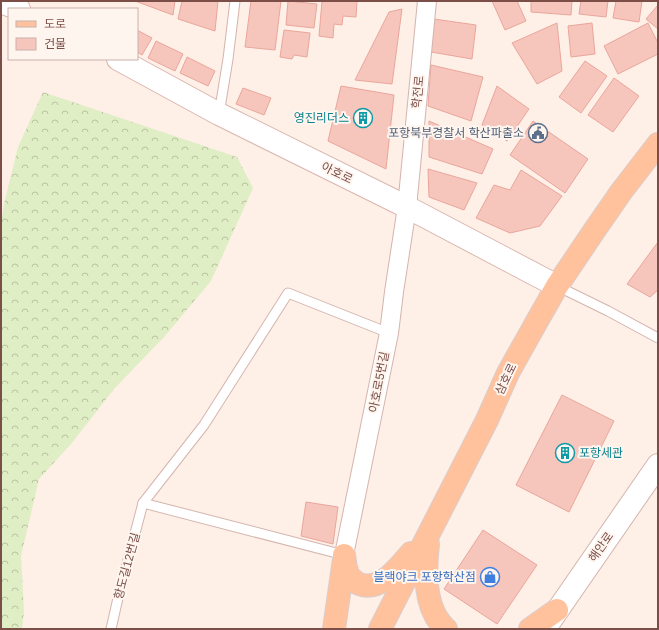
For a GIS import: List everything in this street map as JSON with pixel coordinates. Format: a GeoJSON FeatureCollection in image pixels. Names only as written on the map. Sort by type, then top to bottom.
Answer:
{"type":"FeatureCollection","features":[{"type":"Feature","properties":{"kind":"main road"},"geometry":{"type":"LineString","coordinates":[[1,2],[16,8]]}},
{"type":"Feature","properties":{"kind":"main road","name":"아호로"},"geometry":{"type":"LineString","coordinates":[[120,60],[220,114],[407,207],[557,286]]}},
{"type":"Feature","properties":{"kind":"main road","name":"삼호로"},"geometry":{"type":"LineString","coordinates":[[380,629],[487,420],[508,373],[557,286],[621,192],[658,144]]}},
{"type":"Feature","properties":{"kind":"main road","name":"해안로"},"geometry":{"type":"LineString","coordinates":[[544,629],[556,620],[658,465]]}},
{"type":"Feature","properties":{"kind":"main road"},"geometry":{"type":"LineString","coordinates":[[344,555],[347,572],[354,581],[362,585],[372,585],[382,582],[391,574],[430,531]]}},
{"type":"Feature","properties":{"kind":"main road"},"geometry":{"type":"LineString","coordinates":[[430,531],[426,564],[428,596],[434,611],[446,629]]}},
{"type":"Feature","properties":{"kind":"main road"},"geometry":{"type":"LineString","coordinates":[[334,629],[344,555]]}},
{"type":"Feature","properties":{"kind":"main road"},"geometry":{"type":"LineString","coordinates":[[530,629],[556,620]]}},
{"type":"Feature","properties":{"kind":"street","name":"학전로"},"geometry":{"type":"LineString","coordinates":[[407,207],[427,1]]}},
{"type":"Feature","properties":{"kind":"street","name":"아호로5번길"},"geometry":{"type":"LineString","coordinates":[[344,555],[389,333],[407,207]]}},
{"type":"Feature","properties":{"kind":"lane"},"geometry":{"type":"LineString","coordinates":[[220,114],[235,1]]}},
{"type":"Feature","properties":{"kind":"lane"},"geometry":{"type":"LineString","coordinates":[[557,286],[658,338]]}},
{"type":"Feature","properties":{"kind":"lane"},"geometry":{"type":"LineString","coordinates":[[344,555],[143,503],[204,425],[288,293],[389,333]]}},
{"type":"Feature","properties":{"kind":"lane","name":"항도길12번길"},"geometry":{"type":"LineString","coordinates":[[111,629],[143,503]]}},
{"type":"Feature","properties":{"kind":"green space"},"geometry":{"type":"Polygon","coordinates":[[[43,92],[237,157],[253,188],[211,281],[164,337],[114,389],[71,444],[39,479],[21,556],[24,612],[22,629],[1,629],[1,223],[4,204],[18,147],[43,92]]]}},
{"type":"Feature","properties":{"kind":"building"},"geometry":{"type":"Polygon","coordinates":[[[135,1],[175,1],[173,15],[135,1]]]}},
{"type":"Feature","properties":{"kind":"building"},"geometry":{"type":"Polygon","coordinates":[[[182,1],[218,1],[215,31],[178,19],[182,1]]]}},
{"type":"Feature","properties":{"kind":"building"},"geometry":{"type":"Polygon","coordinates":[[[251,1],[281,1],[275,50],[245,47],[251,1]]]}},
{"type":"Feature","properties":{"kind":"building"},"geometry":{"type":"Polygon","coordinates":[[[288,1],[317,4],[314,28],[286,25],[288,1]]]}},
{"type":"Feature","properties":{"kind":"building"},"geometry":{"type":"Polygon","coordinates":[[[322,1],[357,1],[356,17],[343,16],[342,25],[334,24],[333,38],[319,36],[322,1]]]}},
{"type":"Feature","properties":{"kind":"building"},"geometry":{"type":"Polygon","coordinates":[[[492,1],[517,1],[526,21],[505,30],[492,1]]]}},
{"type":"Feature","properties":{"kind":"building"},"geometry":{"type":"Polygon","coordinates":[[[531,1],[572,1],[571,15],[531,12],[531,1]]]}},
{"type":"Feature","properties":{"kind":"building"},"geometry":{"type":"Polygon","coordinates":[[[581,1],[608,1],[606,17],[579,14],[581,1]]]}},
{"type":"Feature","properties":{"kind":"building"},"geometry":{"type":"Polygon","coordinates":[[[616,1],[642,1],[639,22],[613,18],[616,1]]]}},
{"type":"Feature","properties":{"kind":"building"},"geometry":{"type":"Polygon","coordinates":[[[658,5],[658,29],[646,19],[658,5]]]}},
{"type":"Feature","properties":{"kind":"building"},"geometry":{"type":"Polygon","coordinates":[[[402,9],[392,84],[355,80],[389,12],[402,9]]]}},
{"type":"Feature","properties":{"kind":"building"},"geometry":{"type":"Polygon","coordinates":[[[434,19],[476,25],[472,59],[431,52],[434,19]]]}},
{"type":"Feature","properties":{"kind":"building"},"geometry":{"type":"Polygon","coordinates":[[[557,23],[562,71],[537,84],[512,43],[557,23]]]}},
{"type":"Feature","properties":{"kind":"building"},"geometry":{"type":"Polygon","coordinates":[[[592,23],[595,54],[571,57],[568,26],[592,23]]]}},
{"type":"Feature","properties":{"kind":"building"},"geometry":{"type":"Polygon","coordinates":[[[648,23],[658,43],[658,54],[618,74],[604,46],[648,23]]]}},
{"type":"Feature","properties":{"kind":"building"},"geometry":{"type":"Polygon","coordinates":[[[284,30],[310,33],[307,57],[294,55],[292,59],[280,57],[284,30]]]}},
{"type":"Feature","properties":{"kind":"building"},"geometry":{"type":"Polygon","coordinates":[[[138,31],[152,38],[142,55],[138,53],[138,31]]]}},
{"type":"Feature","properties":{"kind":"building"},"geometry":{"type":"Polygon","coordinates":[[[156,41],[183,54],[175,71],[148,58],[156,41]]]}},
{"type":"Feature","properties":{"kind":"building"},"geometry":{"type":"Polygon","coordinates":[[[187,57],[215,71],[208,86],[180,73],[187,57]]]}},
{"type":"Feature","properties":{"kind":"building"},"geometry":{"type":"Polygon","coordinates":[[[585,61],[607,76],[581,113],[559,97],[585,61]]]}},
{"type":"Feature","properties":{"kind":"building"},"geometry":{"type":"Polygon","coordinates":[[[431,65],[483,77],[471,121],[428,106],[431,65]]]}},
{"type":"Feature","properties":{"kind":"building"},"geometry":{"type":"Polygon","coordinates":[[[614,78],[639,96],[613,132],[588,115],[614,78]]]}},
{"type":"Feature","properties":{"kind":"building","name":"영진리더스"},"geometry":{"type":"Polygon","coordinates":[[[341,86],[394,95],[386,169],[328,141],[341,86]]]}},
{"type":"Feature","properties":{"kind":"building"},"geometry":{"type":"Polygon","coordinates":[[[497,86],[529,109],[507,141],[482,125],[497,86]]]}},
{"type":"Feature","properties":{"kind":"building"},"geometry":{"type":"Polygon","coordinates":[[[243,88],[271,98],[264,115],[236,104],[243,88]]]}},
{"type":"Feature","properties":{"kind":"building"},"geometry":{"type":"Polygon","coordinates":[[[429,121],[493,149],[482,174],[429,157],[429,121]]]}},
{"type":"Feature","properties":{"kind":"building"},"geometry":{"type":"Polygon","coordinates":[[[533,121],[588,159],[565,193],[510,155],[533,121]]]}},
{"type":"Feature","properties":{"kind":"building"},"geometry":{"type":"Polygon","coordinates":[[[428,169],[477,183],[464,210],[429,197],[428,169]]]}},
{"type":"Feature","properties":{"kind":"building"},"geometry":{"type":"Polygon","coordinates":[[[521,170],[562,196],[540,226],[510,233],[476,218],[494,185],[510,190],[521,170]]]}},
{"type":"Feature","properties":{"kind":"building"},"geometry":{"type":"Polygon","coordinates":[[[658,242],[658,290],[650,297],[627,284],[658,242]]]}},
{"type":"Feature","properties":{"kind":"building","name":"포항세관"},"geometry":{"type":"Polygon","coordinates":[[[562,395],[614,421],[569,512],[516,485],[562,395]]]}},
{"type":"Feature","properties":{"kind":"building"},"geometry":{"type":"Polygon","coordinates":[[[306,502],[338,507],[333,544],[301,536],[306,502]]]}},
{"type":"Feature","properties":{"kind":"building","name":"블랙야크 포항학산점"},"geometry":{"type":"Polygon","coordinates":[[[483,530],[537,565],[497,624],[444,589],[483,530]]]}},
{"type":"Feature","properties":{"kind":"place","name":"영진리더스"},"geometry":{"type":"Point","coordinates":[363,118]}},
{"type":"Feature","properties":{"kind":"place","name":"포항북부경찰서 학산파출소"},"geometry":{"type":"Point","coordinates":[538,133]}},
{"type":"Feature","properties":{"kind":"place","name":"포항세관"},"geometry":{"type":"Point","coordinates":[565,453]}},
{"type":"Feature","properties":{"kind":"place","name":"블랙야크 포항학산점"},"geometry":{"type":"Point","coordinates":[490,577]}}]}
